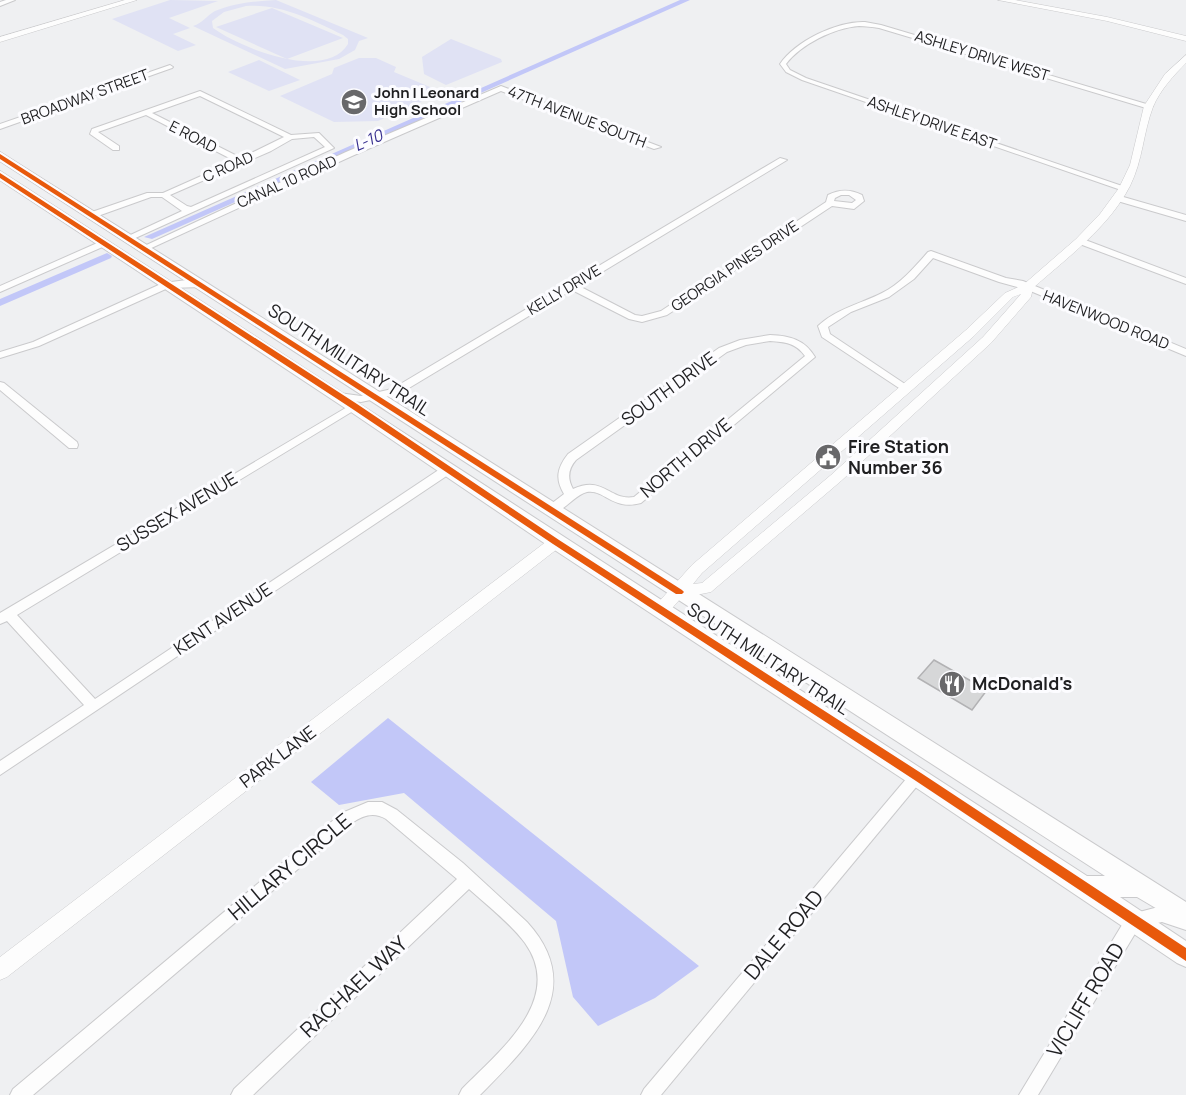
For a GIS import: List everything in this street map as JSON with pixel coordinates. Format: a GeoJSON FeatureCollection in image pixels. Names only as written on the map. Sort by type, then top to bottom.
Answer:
{"type":"FeatureCollection","features":[{"type":"Feature","properties":{"kind":"main road","name":"SOUTH MILITARY TRAIL"},"geometry":{"type":"LineString","coordinates":[[0,156],[1186,915]]}},
{"type":"Feature","properties":{"kind":"main road","name":"SOUTH MILITARY TRAIL"},"geometry":{"type":"LineString","coordinates":[[0,175],[1186,955]]}},
{"type":"Feature","properties":{"kind":"main road"},"geometry":{"type":"LineString","coordinates":[[81,229],[101,230],[153,263],[172,266]]}},
{"type":"Feature","properties":{"kind":"main road"},"geometry":{"type":"LineString","coordinates":[[382,425],[390,421],[416,424]]}},
{"type":"Feature","properties":{"kind":"main road"},"geometry":{"type":"LineString","coordinates":[[1085,887],[1141,886]]}},
{"type":"Feature","properties":{"kind":"street"},"geometry":{"type":"LineString","coordinates":[[0,4],[12,0]]}},
{"type":"Feature","properties":{"kind":"street"},"geometry":{"type":"LineString","coordinates":[[0,40],[133,0]]}},
{"type":"Feature","properties":{"kind":"street"},"geometry":{"type":"LineString","coordinates":[[1002,0],[1107,19],[1186,39]]}},
{"type":"Feature","properties":{"kind":"street","name":"ASHLEY DRIVE WEST"},"geometry":{"type":"LineString","coordinates":[[815,40],[842,28],[861,24],[879,26],[1149,106]]}},
{"type":"Feature","properties":{"kind":"street","name":"ASHLEY DRIVE EAST"},"geometry":{"type":"LineString","coordinates":[[815,40],[787,55],[783,64],[788,71],[828,87],[1124,188]]}},
{"type":"Feature","properties":{"kind":"street"},"geometry":{"type":"LineString","coordinates":[[661,610],[697,569],[970,333],[1009,295],[1027,287],[1080,241],[1104,216],[1124,188],[1135,165],[1149,106],[1168,76],[1186,58]]}},
{"type":"Feature","properties":{"kind":"street","name":"BROADWAY STREET"},"geometry":{"type":"LineString","coordinates":[[0,128],[170,67]]}},
{"type":"Feature","properties":{"kind":"street","name":"47TH AVENUE SOUTH"},"geometry":{"type":"LineString","coordinates":[[496,89],[507,88],[657,147]]}},
{"type":"Feature","properties":{"kind":"street","name":"CANAL 10 ROAD"},"geometry":{"type":"LineString","coordinates":[[144,248],[496,89]]}},
{"type":"Feature","properties":{"kind":"street"},"geometry":{"type":"LineString","coordinates":[[116,148],[94,134],[95,131],[200,93],[290,137],[316,135],[330,148],[128,238]]}},
{"type":"Feature","properties":{"kind":"street","name":"E ROAD"},"geometry":{"type":"LineString","coordinates":[[145,112],[241,161]]}},
{"type":"Feature","properties":{"kind":"street","name":"C ROAD"},"geometry":{"type":"LineString","coordinates":[[92,215],[150,195],[164,195],[290,137]]}},
{"type":"Feature","properties":{"kind":"street","name":"KELLY DRIVE"},"geometry":{"type":"LineString","coordinates":[[339,396],[360,399],[395,392],[783,160]]}},
{"type":"Feature","properties":{"kind":"street"},"geometry":{"type":"LineString","coordinates":[[164,195],[185,208],[191,209]]}},
{"type":"Feature","properties":{"kind":"street"},"geometry":{"type":"LineString","coordinates":[[1117,198],[1186,218]]}},
{"type":"Feature","properties":{"kind":"street","name":"GEORGIA PINES DRIVE"},"geometry":{"type":"LineString","coordinates":[[571,286],[632,317],[652,318],[664,313],[830,203]]}},
{"type":"Feature","properties":{"kind":"street"},"geometry":{"type":"LineString","coordinates":[[1080,241],[1186,281]]}},
{"type":"Feature","properties":{"kind":"street"},"geometry":{"type":"LineString","coordinates":[[0,289],[104,243]]}},
{"type":"Feature","properties":{"kind":"street","name":"HAVENWOOD ROAD"},"geometry":{"type":"LineString","coordinates":[[909,385],[870,366],[825,335],[823,326],[848,310],[886,295],[911,277],[931,254],[974,268],[996,279],[1027,287],[1186,353]]}},
{"type":"Feature","properties":{"kind":"street"},"geometry":{"type":"LineString","coordinates":[[0,355],[36,344],[166,285],[203,284]]}},
{"type":"Feature","properties":{"kind":"street"},"geometry":{"type":"LineString","coordinates":[[679,592],[706,588],[836,478],[987,340],[1027,295],[1027,287]]}},
{"type":"Feature","properties":{"kind":"street","name":"SOUTH DRIVE"},"geometry":{"type":"LineString","coordinates":[[571,496],[564,486],[562,474],[572,457],[722,351],[760,338],[777,338],[791,341],[804,349],[810,357]]}},
{"type":"Feature","properties":{"kind":"street","name":"NORTH DRIVE"},"geometry":{"type":"LineString","coordinates":[[551,510],[571,496],[588,488],[597,489],[619,501],[637,500],[810,357]]}},
{"type":"Feature","properties":{"kind":"street"},"geometry":{"type":"LineString","coordinates":[[0,385],[73,445]]}},
{"type":"Feature","properties":{"kind":"street","name":"SUSSEX AVENUE"},"geometry":{"type":"LineString","coordinates":[[4,616],[354,406]]}},
{"type":"Feature","properties":{"kind":"street","name":"KENT AVENUE"},"geometry":{"type":"LineString","coordinates":[[0,769],[447,470]]}},
{"type":"Feature","properties":{"kind":"street","name":"PARK LANE"},"geometry":{"type":"LineString","coordinates":[[0,970],[556,542]]}},
{"type":"Feature","properties":{"kind":"street"},"geometry":{"type":"LineString","coordinates":[[4,616],[93,706]]}},
{"type":"Feature","properties":{"kind":"street","name":"DALE ROAD"},"geometry":{"type":"LineString","coordinates":[[650,1095],[917,776]]}},
{"type":"Feature","properties":{"kind":"street","name":"HILLARY CIRCLE"},"geometry":{"type":"LineString","coordinates":[[19,1095],[347,818],[358,811],[381,808],[390,812],[523,927],[541,958],[545,983],[539,1010],[526,1034],[468,1095]]}},
{"type":"Feature","properties":{"kind":"street","name":"RACHAEL WAY"},"geometry":{"type":"LineString","coordinates":[[240,1095],[468,879]]}},
{"type":"Feature","properties":{"kind":"street"},"geometry":{"type":"LineString","coordinates":[[1134,920],[1162,914],[1186,922]]}},
{"type":"Feature","properties":{"kind":"street","name":"VICLIFF ROAD"},"geometry":{"type":"LineString","coordinates":[[1028,1095],[1134,920]]}},
{"type":"Feature","properties":{"kind":"shaded area"},"geometry":{"type":"Polygon","coordinates":[[[170,0],[218,1],[169,18],[190,28],[173,34],[196,45],[178,51],[112,19],[170,0]]]}},
{"type":"Feature","properties":{"kind":"shaded area"},"geometry":{"type":"Polygon","coordinates":[[[276,0],[368,38],[359,41],[355,50],[339,59],[285,69],[193,26],[222,8],[276,0]],[[246,6],[224,12],[212,21],[213,28],[262,52],[302,61],[321,60],[337,55],[348,44],[348,39],[343,35],[308,18],[284,10],[246,6]]]}},
{"type":"Feature","properties":{"kind":"shaded area"},"geometry":{"type":"Polygon","coordinates":[[[272,8],[343,38],[287,59],[216,27],[272,8]]]}},
{"type":"Feature","properties":{"kind":"shaded area"},"geometry":{"type":"Polygon","coordinates":[[[451,39],[501,59],[502,62],[446,85],[424,74],[422,57],[451,39]]]}},
{"type":"Feature","properties":{"kind":"shaded area"},"geometry":{"type":"Polygon","coordinates":[[[359,58],[376,58],[396,67],[394,72],[442,92],[378,121],[334,122],[280,96],[332,74],[334,68],[359,58]]]}},
{"type":"Feature","properties":{"kind":"shaded area"},"geometry":{"type":"Polygon","coordinates":[[[259,60],[300,80],[269,91],[228,72],[259,60]]]}},
{"type":"Feature","properties":{"kind":"water"},"geometry":{"type":"Polygon","coordinates":[[[388,718],[699,966],[655,998],[598,1026],[573,997],[556,921],[404,793],[339,805],[311,782],[388,718]]]}},
{"type":"Feature","properties":{"kind":"building","name":"McDonald's"},"geometry":{"type":"Polygon","coordinates":[[[934,660],[987,690],[972,710],[918,678],[934,660]]]}},
{"type":"Feature","properties":{"kind":"waterway","name":"L-10"},"geometry":{"type":"LineString","coordinates":[[149,237],[686,0]]}},
{"type":"Feature","properties":{"kind":"waterway","name":"L-10"},"geometry":{"type":"LineString","coordinates":[[0,303],[107,256]]}},
{"type":"Feature","properties":{"kind":"cycle path"},"geometry":{"type":"LineString","coordinates":[[0,156],[679,592]]}},
{"type":"Feature","properties":{"kind":"cycle path"},"geometry":{"type":"LineString","coordinates":[[0,175],[1186,955]]}},
{"type":"Feature","properties":{"kind":"place","name":"John I Leonard High School"},"geometry":{"type":"Point","coordinates":[354,102]}},
{"type":"Feature","properties":{"kind":"place","name":"Fire Station Number 36"},"geometry":{"type":"Point","coordinates":[828,457]}},
{"type":"Feature","properties":{"kind":"place","name":"McDonald's"},"geometry":{"type":"Point","coordinates":[952,684]}}]}
